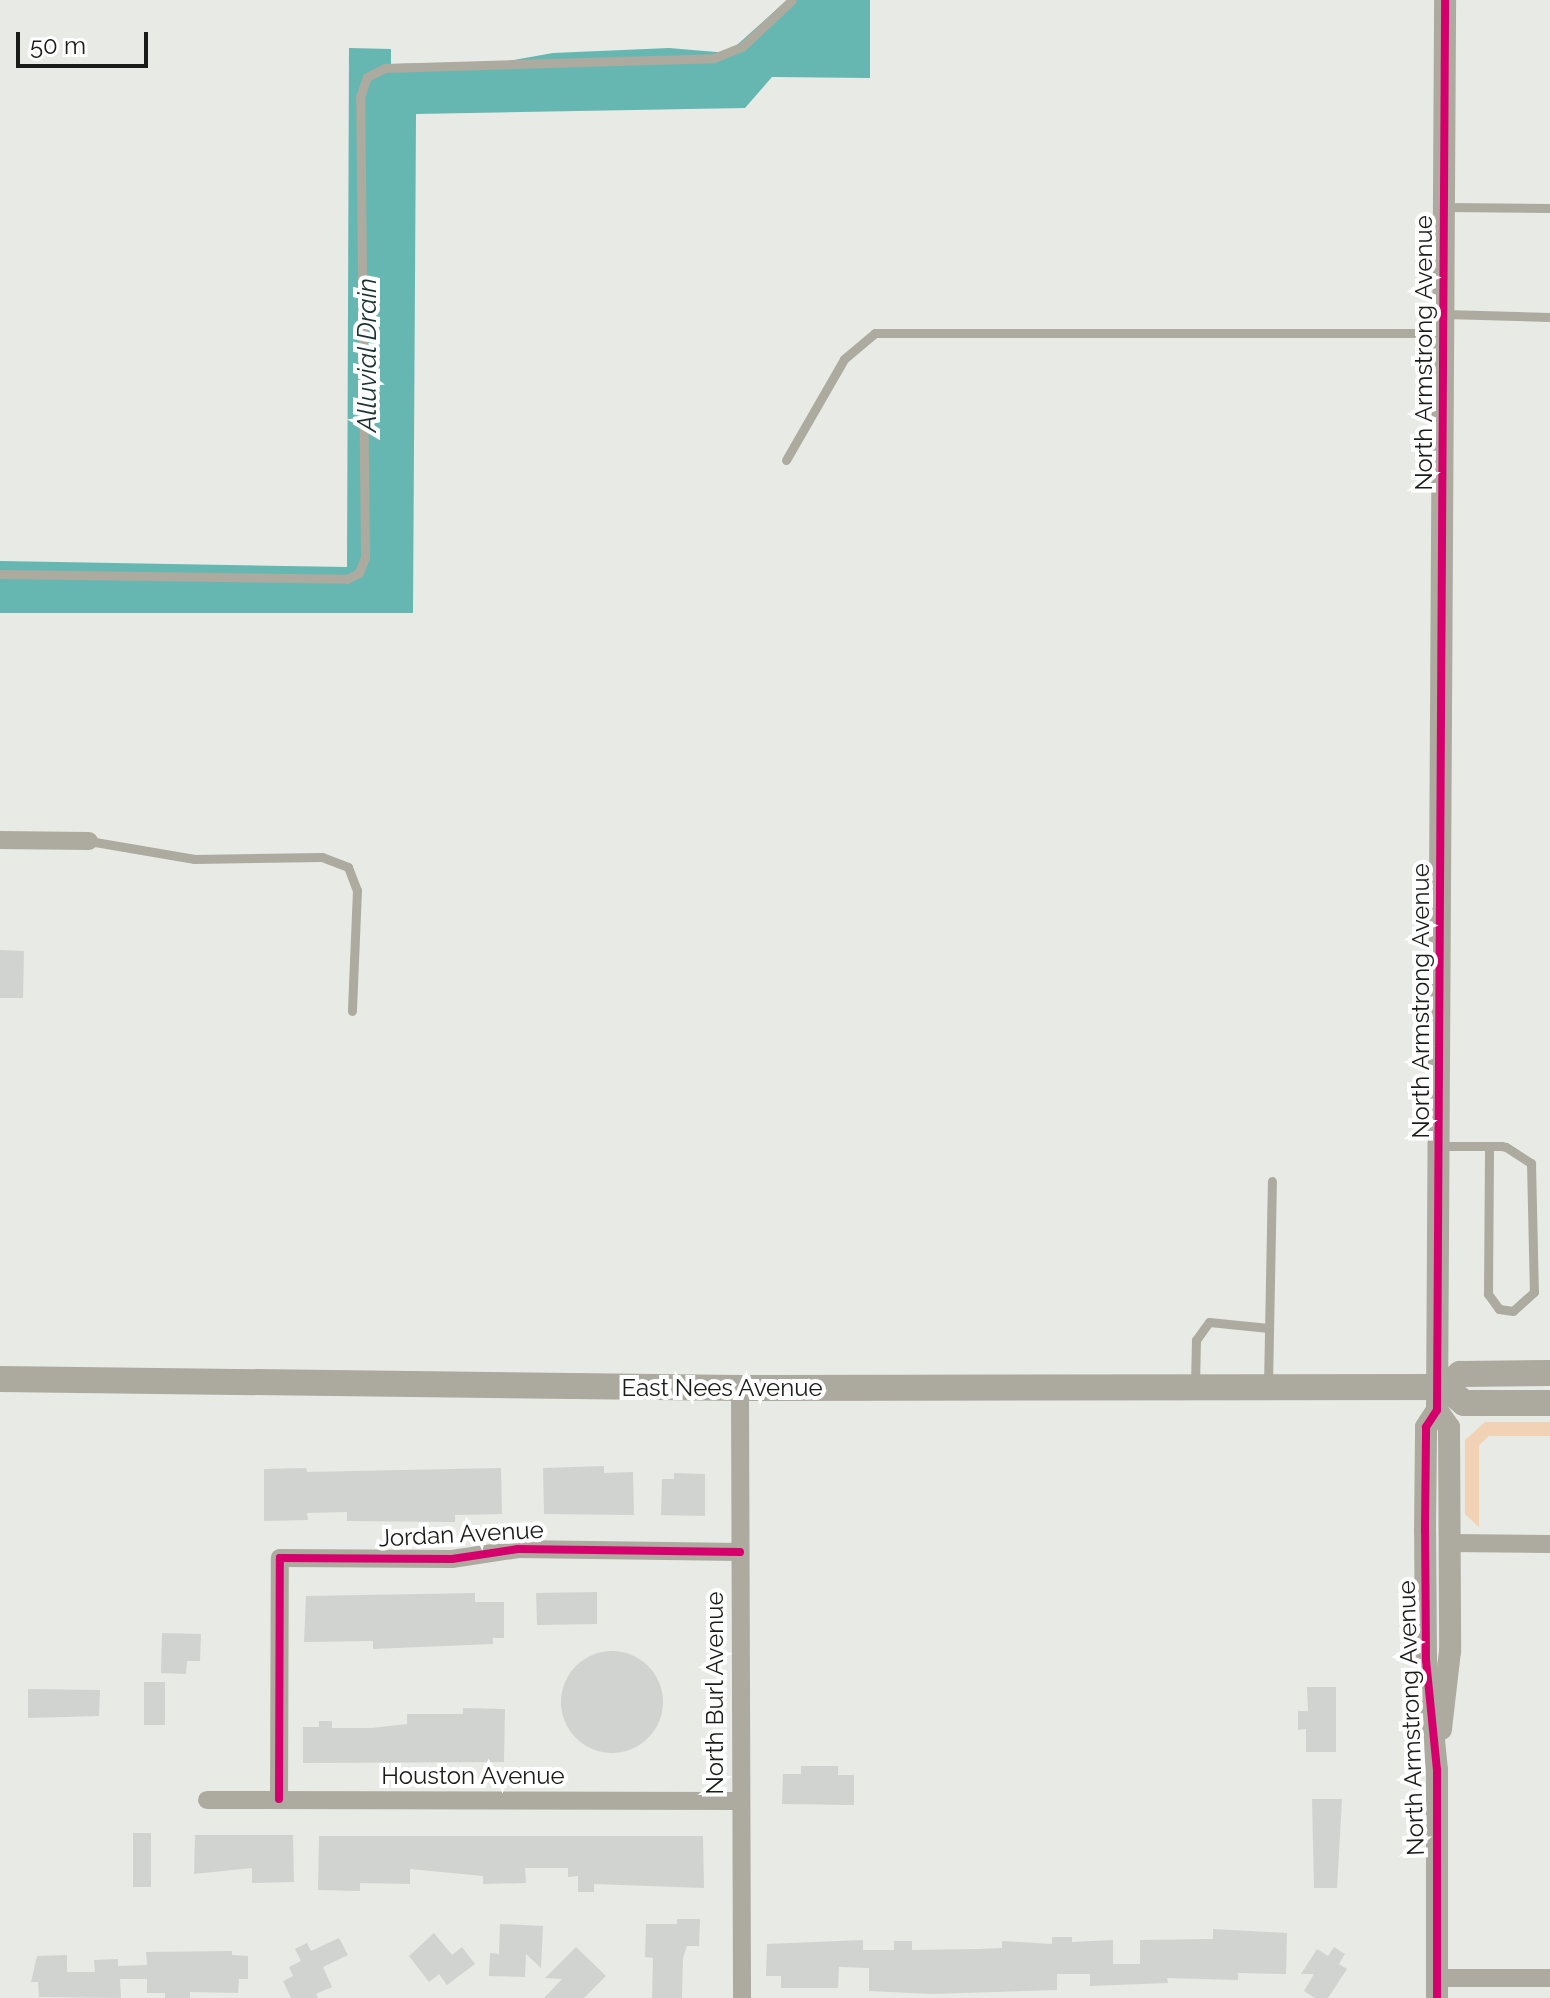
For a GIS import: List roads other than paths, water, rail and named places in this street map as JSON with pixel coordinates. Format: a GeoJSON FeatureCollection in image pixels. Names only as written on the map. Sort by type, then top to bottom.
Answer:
{"type":"FeatureCollection","features":[{"type":"Feature","properties":{"kind":"main road","name":"East Nees Avenue"},"geometry":{"type":"LineString","coordinates":[[1440,1395],[1460,1374],[1550,1373]]}},
{"type":"Feature","properties":{"kind":"main road","name":"East Nees Avenue"},"geometry":{"type":"LineString","coordinates":[[0,1379],[740,1388],[1268,1387],[1440,1395],[1464,1403],[1550,1403]]}},
{"type":"Feature","properties":{"kind":"street","name":"North Armstrong Avenue"},"geometry":{"type":"LineString","coordinates":[[1437,1770],[1450,1651],[1449,1427],[1440,1395],[1445,0]]}},
{"type":"Feature","properties":{"kind":"street"},"geometry":{"type":"LineString","coordinates":[[0,840],[89,841]]}},
{"type":"Feature","properties":{"kind":"street","name":"North Burl Avenue"},"geometry":{"type":"LineString","coordinates":[[740,1388],[742,1998]]}},
{"type":"Feature","properties":{"kind":"street","name":"North Armstrong Avenue"},"geometry":{"type":"LineString","coordinates":[[1437,1988],[1437,1770],[1426,1660],[1425,1531],[1426,1427],[1440,1395]]}},
{"type":"Feature","properties":{"kind":"street"},"geometry":{"type":"LineString","coordinates":[[1449,1543],[1550,1544]]}},
{"type":"Feature","properties":{"kind":"street","name":"Jordan Avenue"},"geometry":{"type":"LineString","coordinates":[[279,1799],[280,1558],[452,1559],[518,1549],[740,1552]]}},
{"type":"Feature","properties":{"kind":"street","name":"Houston Avenue"},"geometry":{"type":"LineString","coordinates":[[207,1800],[739,1801]]}},
{"type":"Feature","properties":{"kind":"street"},"geometry":{"type":"LineString","coordinates":[[1437,1988],[1550,1978]]}},
{"type":"Feature","properties":{"kind":"lane"},"geometry":{"type":"LineString","coordinates":[[0,574],[347,579],[359,573],[365,557],[360,97],[367,77],[385,68],[714,58],[743,46],[792,0]]}},
{"type":"Feature","properties":{"kind":"lane"},"geometry":{"type":"LineString","coordinates":[[1445,207],[1550,208]]}},
{"type":"Feature","properties":{"kind":"lane"},"geometry":{"type":"LineString","coordinates":[[786,460],[844,359],[875,333],[1445,324],[1550,317]]}},
{"type":"Feature","properties":{"kind":"lane"},"geometry":{"type":"LineString","coordinates":[[89,841],[194,859],[322,857],[348,867],[357,890],[352,1011]]}},
{"type":"Feature","properties":{"kind":"lane"},"geometry":{"type":"LineString","coordinates":[[1440,1146],[1489,1146],[1524,1154],[1532,1172],[1534,1292],[1513,1311],[1499,1309],[1488,1294],[1489,1146]]}},
{"type":"Feature","properties":{"kind":"lane"},"geometry":{"type":"LineString","coordinates":[[1268,1387],[1272,1181]]}},
{"type":"Feature","properties":{"kind":"lane"},"geometry":{"type":"LineString","coordinates":[[1195,1386],[1196,1340],[1209,1322],[1269,1328]]}},
{"type":"Feature","properties":{"kind":"water","name":"Alluvial Drain"},"geometry":{"type":"Polygon","coordinates":[[[787,0],[870,0],[870,78],[772,77],[745,108],[416,114],[413,613],[0,613],[0,561],[347,567],[349,48],[391,49],[391,64],[503,62],[553,53],[669,48],[728,53],[787,0]]]}}]}
